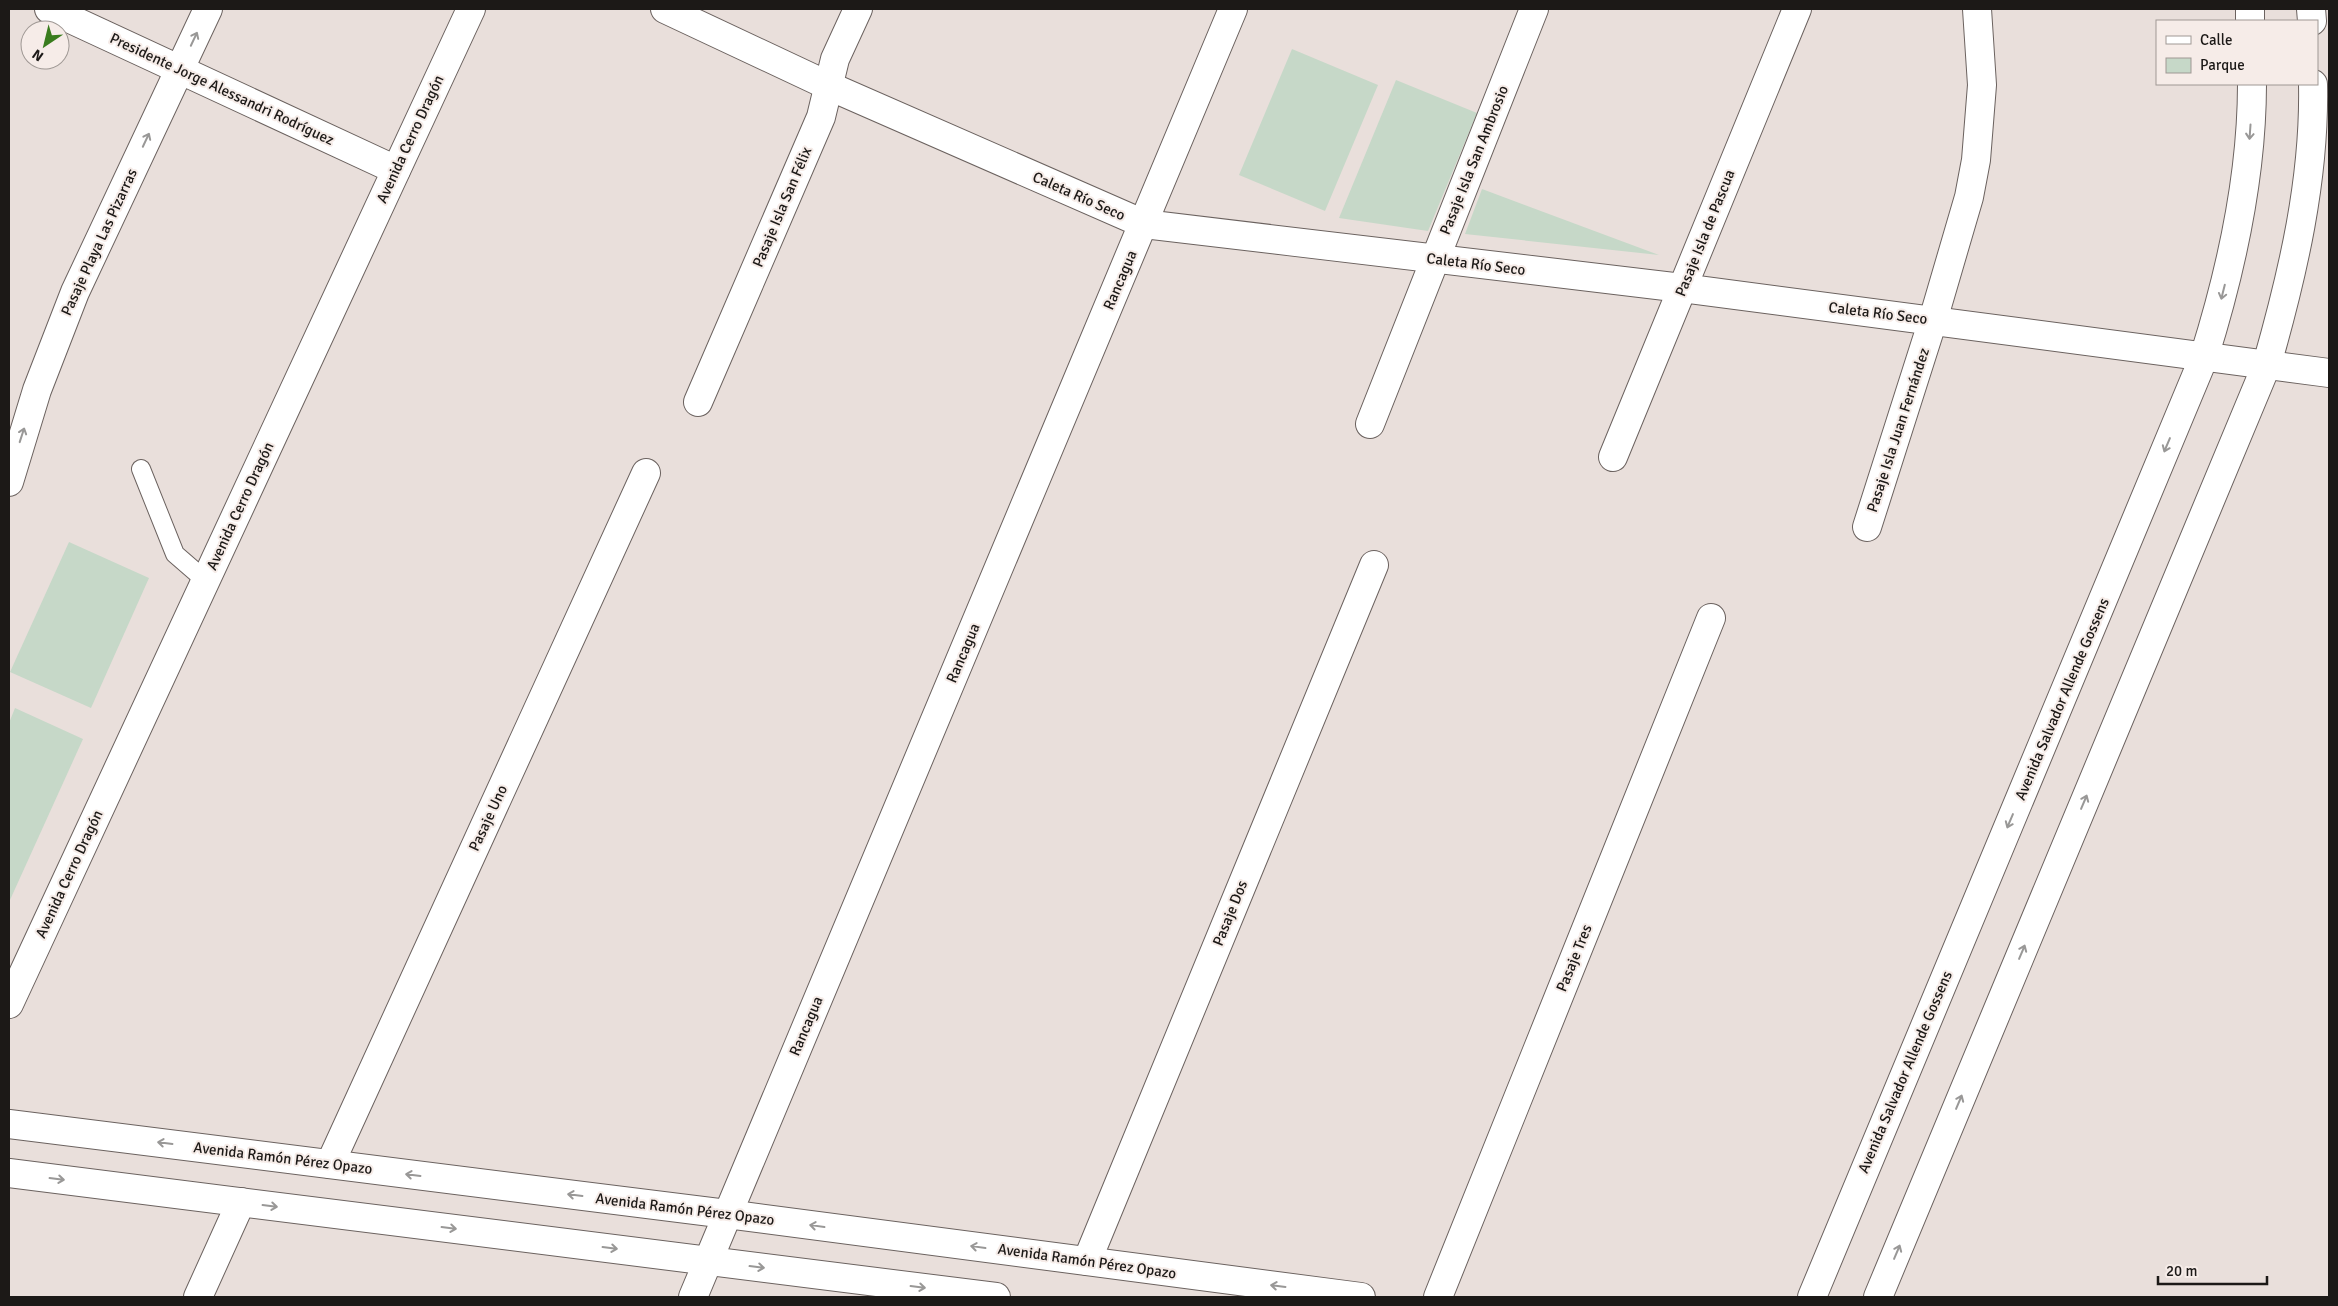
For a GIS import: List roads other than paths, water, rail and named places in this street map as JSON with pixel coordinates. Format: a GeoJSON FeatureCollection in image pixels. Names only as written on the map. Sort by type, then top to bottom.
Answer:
{"type":"FeatureCollection","features":[{"type":"Feature","properties":{"kind":"street","name":"Presidente Jorge Alessandri Rodríguez"},"geometry":{"type":"LineString","coordinates":[[49,9],[396,170]]}},
{"type":"Feature","properties":{"kind":"street","name":"Pasaje Playa Las Pizarras"},"geometry":{"type":"LineString","coordinates":[[9,482],[34,399],[55,340],[83,275],[208,9]]}},
{"type":"Feature","properties":{"kind":"street","name":"Avenida Cerro Dragón"},"geometry":{"type":"LineString","coordinates":[[9,1004],[471,9]]}},
{"type":"Feature","properties":{"kind":"street","name":"Caleta Río Seco"},"geometry":{"type":"LineString","coordinates":[[664,9],[829,86],[1144,224],[1682,288],[2329,373]]}},
{"type":"Feature","properties":{"kind":"street","name":"Pasaje Isla San Félix"},"geometry":{"type":"LineString","coordinates":[[698,402],[821,116],[835,60],[858,9]]}},
{"type":"Feature","properties":{"kind":"street","name":"Rancagua"},"geometry":{"type":"LineString","coordinates":[[693,1297],[1233,9]]}},
{"type":"Feature","properties":{"kind":"street","name":"Pasaje Isla San Ambrosio"},"geometry":{"type":"LineString","coordinates":[[1370,424],[1534,9]]}},
{"type":"Feature","properties":{"kind":"street","name":"Pasaje Isla de Pascua"},"geometry":{"type":"LineString","coordinates":[[1613,457],[1797,9]]}},
{"type":"Feature","properties":{"kind":"street","name":"Pasaje Isla Juan Fernández"},"geometry":{"type":"LineString","coordinates":[[1867,528],[1933,320],[1969,197],[1976,160],[1982,85],[1977,9]]}},
{"type":"Feature","properties":{"kind":"street","name":"Avenida Salvador Allende Gossens"},"geometry":{"type":"LineString","coordinates":[[1812,1297],[2204,357],[2223,295],[2238,232],[2247,168],[2252,85]]}},
{"type":"Feature","properties":{"kind":"street"},"geometry":{"type":"LineString","coordinates":[[1878,1297],[2267,364],[2286,298],[2300,231],[2309,163],[2313,85]]}},
{"type":"Feature","properties":{"kind":"street","name":"Pasaje Uno"},"geometry":{"type":"LineString","coordinates":[[330,1164],[646,473]]}},
{"type":"Feature","properties":{"kind":"street","name":"Pasaje Dos"},"geometry":{"type":"LineString","coordinates":[[1087,1261],[1374,565]]}},
{"type":"Feature","properties":{"kind":"street","name":"Pasaje Tres"},"geometry":{"type":"LineString","coordinates":[[1438,1297],[1711,618]]}},
{"type":"Feature","properties":{"kind":"street","name":"Avenida Ramón Pérez Opazo"},"geometry":{"type":"LineString","coordinates":[[9,1124],[727,1214],[1361,1297]]}},
{"type":"Feature","properties":{"kind":"street"},"geometry":{"type":"LineString","coordinates":[[9,1173],[963,1295],[996,1297]]}},
{"type":"Feature","properties":{"kind":"street"},"geometry":{"type":"LineString","coordinates":[[198,1297],[241,1202]]}},
{"type":"Feature","properties":{"kind":"lane"},"geometry":{"type":"LineString","coordinates":[[141,469],[175,554],[205,580]]}}]}
